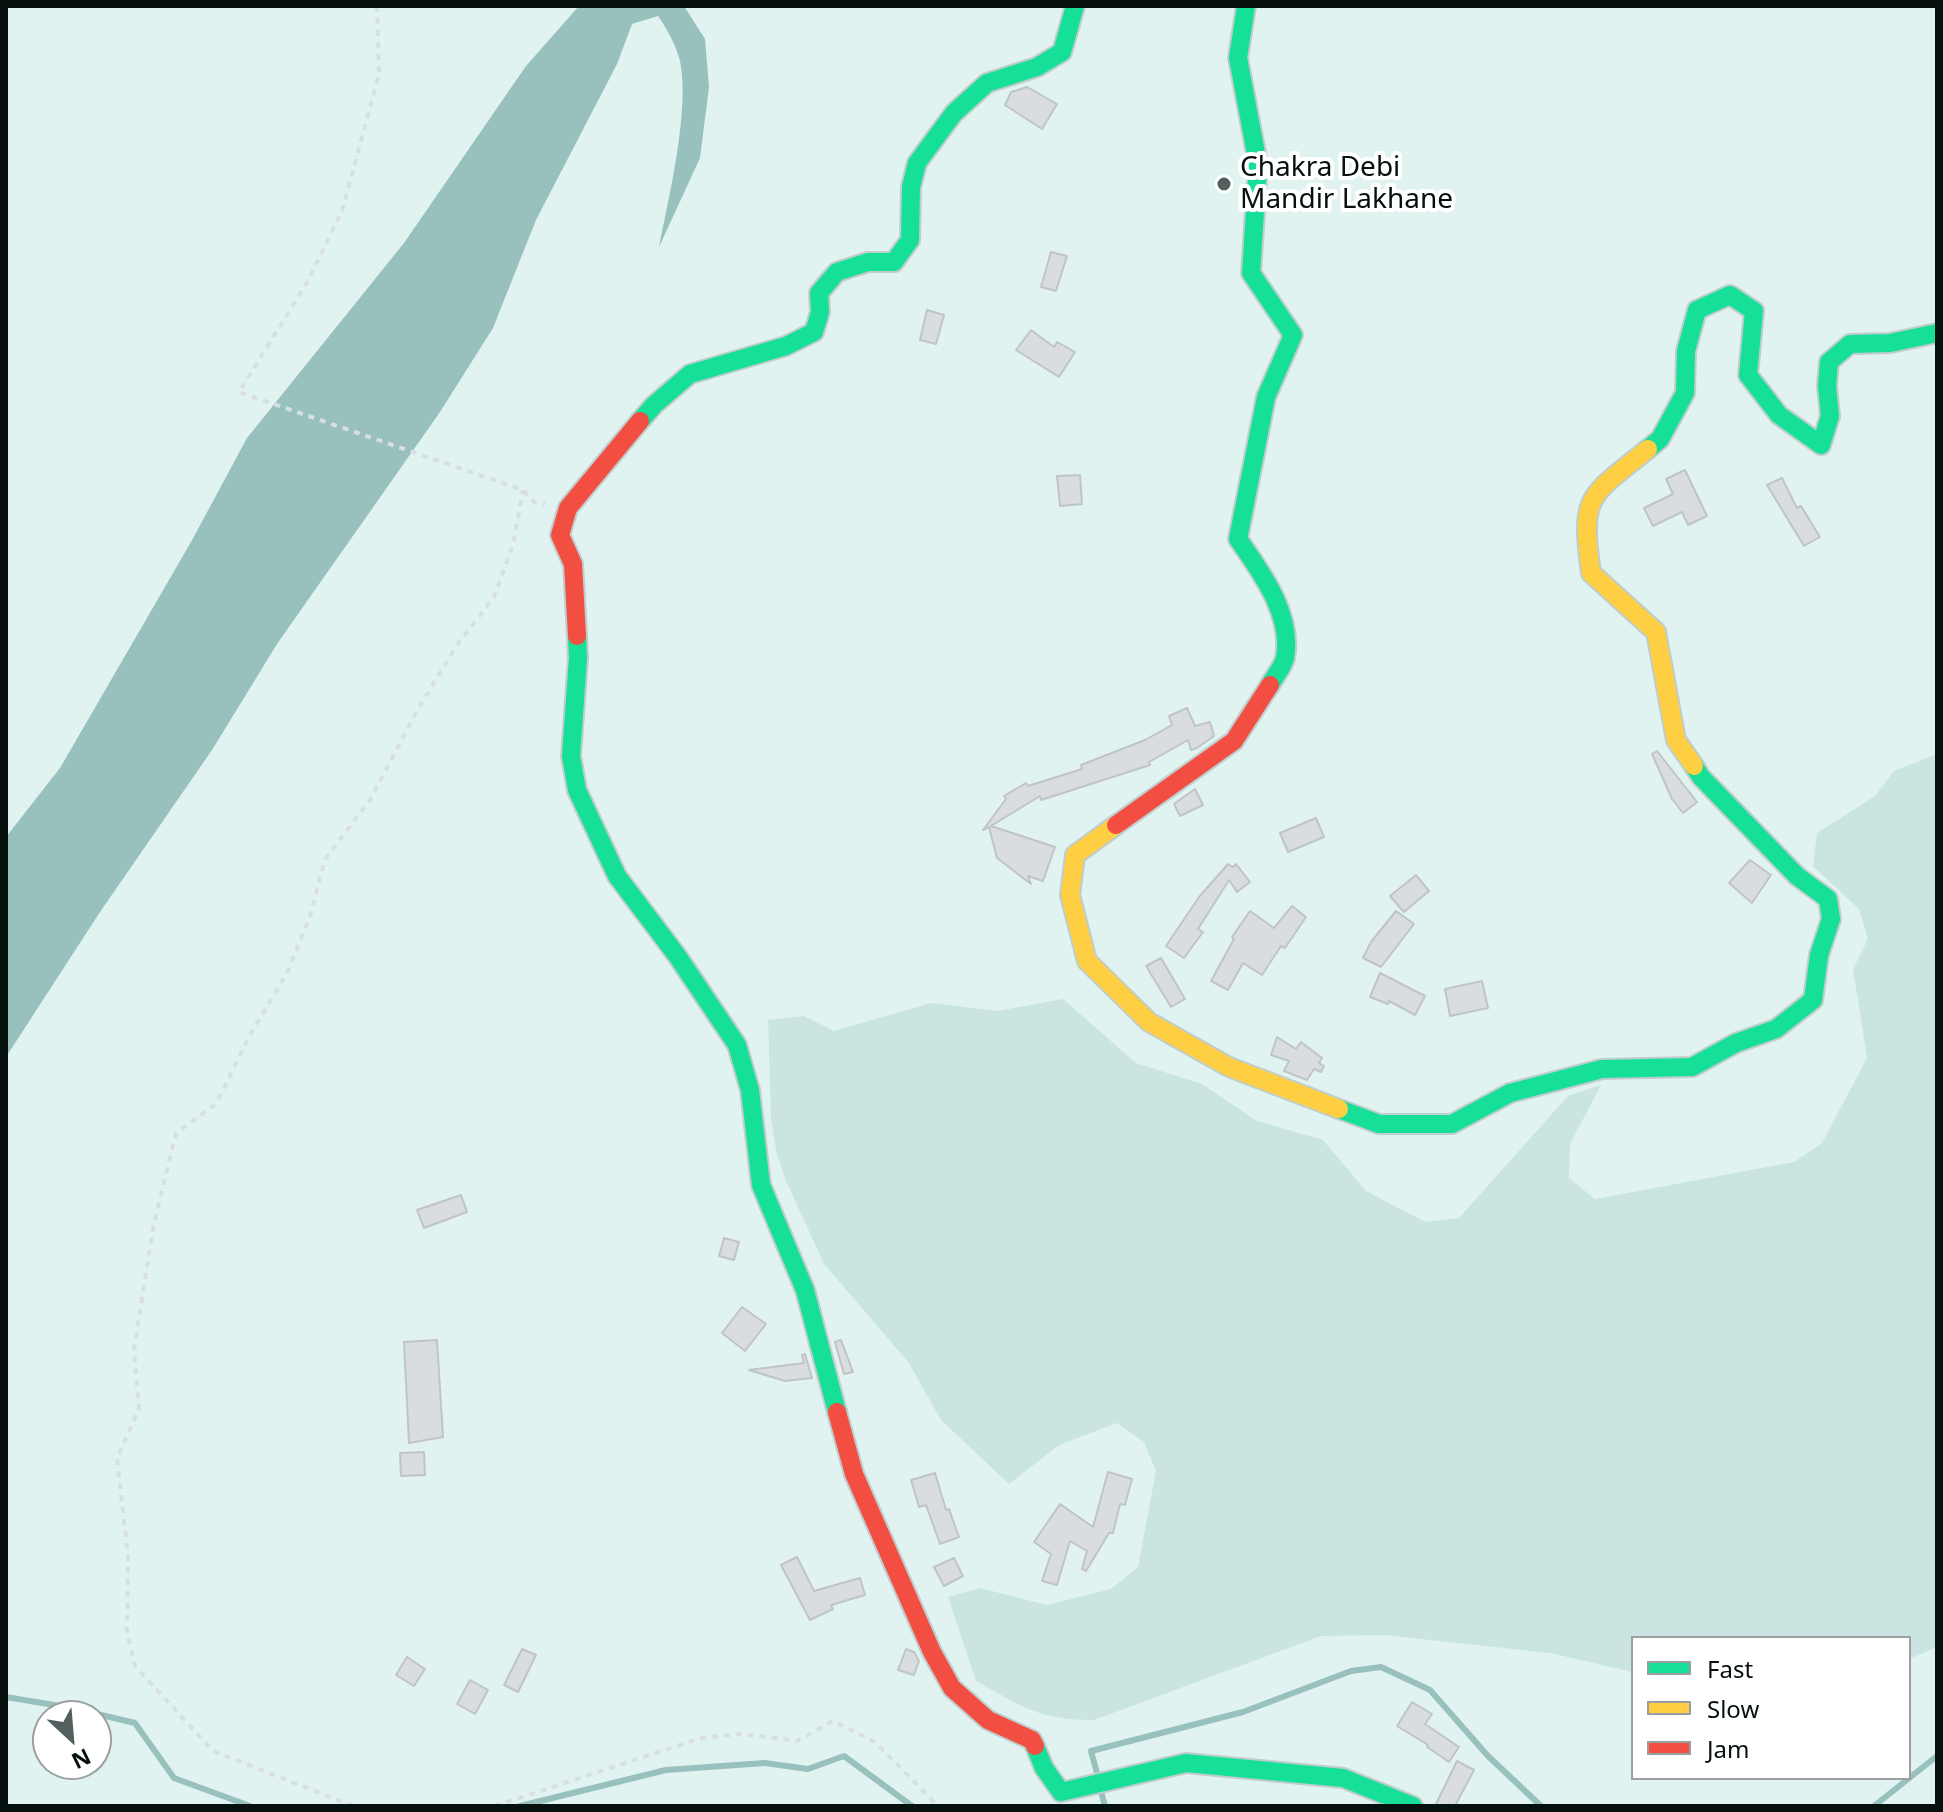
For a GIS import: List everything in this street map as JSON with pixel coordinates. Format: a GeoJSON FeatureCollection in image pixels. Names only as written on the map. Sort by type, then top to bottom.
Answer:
{"type":"FeatureCollection","features":[{"type":"Feature","properties":{"kind":"street"},"geometry":{"type":"LineString","coordinates":[[1075,6],[1062,52],[1037,67],[987,83],[954,113],[917,163],[911,187],[910,240],[894,262],[868,262],[837,272],[819,293],[820,312],[814,332],[786,346],[690,374],[654,405],[568,508],[560,535],[573,564],[578,658],[571,756],[577,790],[617,876],[678,957],[737,1045],[750,1090],[761,1185],[805,1290],[854,1474],[932,1652],[952,1688],[988,1720],[1032,1740],[1044,1768],[1061,1792],[1186,1763],[1343,1778],[1413,1806]]}},
{"type":"Feature","properties":{"kind":"street"},"geometry":{"type":"LineString","coordinates":[[1246,6],[1238,58],[1258,164],[1251,273],[1293,335],[1266,397],[1238,539],[1271,586],[1285,634],[1285,660],[1234,741],[1075,855],[1070,895],[1087,961],[1149,1022],[1229,1067],[1379,1124],[1452,1124],[1510,1093],[1564,1077],[1602,1069],[1692,1067],[1736,1043],[1776,1029],[1813,1000],[1819,955],[1831,919],[1828,899],[1797,876],[1746,825],[1701,777],[1676,740],[1656,632],[1591,573],[1586,513],[1598,490],[1660,439],[1685,393],[1686,351],[1697,310],[1730,295],[1754,311],[1748,375],[1779,415],[1821,445],[1830,416],[1827,386],[1829,362],[1850,344],[1890,343],[1937,333]]}},
{"type":"Feature","properties":{"kind":"path"},"geometry":{"type":"LineString","coordinates":[[353,1806],[213,1751],[135,1666],[127,1632],[128,1556],[117,1458],[139,1409],[134,1350],[153,1228],[176,1133],[216,1104],[250,1035],[287,973],[310,916],[325,859],[370,800],[449,658],[494,597],[513,545],[523,490],[239,392],[308,281],[342,211],[379,74],[377,6]]}},
{"type":"Feature","properties":{"kind":"path"},"geometry":{"type":"LineString","coordinates":[[495,1806],[701,1738],[741,1734],[797,1741],[833,1721],[875,1742],[938,1806]]}},
{"type":"Feature","properties":{"kind":"shaded area"},"geometry":{"type":"Polygon","coordinates":[[[579,6],[684,6],[705,39],[709,87],[700,158],[659,247],[677,153],[682,81],[676,49],[658,16],[632,24],[617,64],[536,220],[493,328],[440,412],[277,644],[212,750],[100,912],[6,1057],[6,837],[60,768],[191,542],[247,438],[404,243],[526,66],[579,6]]]}},
{"type":"Feature","properties":{"kind":"shaded area"},"geometry":{"type":"Polygon","coordinates":[[[1937,754],[1937,1647],[1911,1658],[1911,1636],[1631,1636],[1631,1672],[1550,1653],[1384,1635],[1321,1636],[1094,1720],[1045,1715],[1019,1705],[976,1681],[948,1597],[980,1588],[1047,1605],[1111,1589],[1138,1567],[1156,1471],[1144,1442],[1117,1423],[1059,1445],[1009,1484],[941,1420],[909,1363],[824,1264],[786,1181],[776,1151],[771,1118],[768,1020],[804,1016],[834,1031],[931,1003],[997,1011],[1063,999],[1136,1063],[1202,1084],[1257,1121],[1323,1140],[1366,1191],[1425,1222],[1459,1218],[1568,1096],[1601,1085],[1570,1144],[1569,1178],[1595,1199],[1794,1162],[1822,1143],[1867,1058],[1853,969],[1868,939],[1859,909],[1813,866],[1817,833],[1875,796],[1894,771],[1937,754]]]}},
{"type":"Feature","properties":{"kind":"building"},"geometry":{"type":"Polygon","coordinates":[[[1027,87],[1057,104],[1042,129],[1005,105],[1011,92],[1027,87]]]}},
{"type":"Feature","properties":{"kind":"building"},"geometry":{"type":"Polygon","coordinates":[[[1051,252],[1067,256],[1056,291],[1041,287],[1051,252]]]}},
{"type":"Feature","properties":{"kind":"building"},"geometry":{"type":"Polygon","coordinates":[[[927,310],[944,315],[936,344],[920,340],[927,310]]]}},
{"type":"Feature","properties":{"kind":"building"},"geometry":{"type":"Polygon","coordinates":[[[1031,330],[1054,347],[1057,342],[1075,352],[1059,377],[1016,350],[1031,330]]]}},
{"type":"Feature","properties":{"kind":"building"},"geometry":{"type":"Polygon","coordinates":[[[1685,470],[1707,516],[1688,525],[1682,512],[1653,526],[1644,508],[1673,494],[1666,479],[1685,470]]]}},
{"type":"Feature","properties":{"kind":"building"},"geometry":{"type":"Polygon","coordinates":[[[1080,475],[1082,504],[1060,506],[1057,476],[1080,475]]]}},
{"type":"Feature","properties":{"kind":"building"},"geometry":{"type":"Polygon","coordinates":[[[1782,478],[1797,508],[1801,506],[1820,537],[1804,546],[1767,485],[1782,478]]]}},
{"type":"Feature","properties":{"kind":"building"},"geometry":{"type":"Polygon","coordinates":[[[1187,708],[1195,726],[1210,722],[1214,736],[1197,748],[1191,750],[1188,740],[1149,762],[1150,765],[1041,800],[1040,796],[991,826],[1055,847],[1043,881],[1028,876],[1031,884],[997,858],[989,827],[983,830],[1006,799],[1004,796],[1026,783],[1028,786],[1082,769],[1081,765],[1145,740],[1172,725],[1169,716],[1187,708]]]}},
{"type":"Feature","properties":{"kind":"building"},"geometry":{"type":"Polygon","coordinates":[[[1657,751],[1697,802],[1683,813],[1672,799],[1652,754],[1657,751]]]}},
{"type":"Feature","properties":{"kind":"building"},"geometry":{"type":"Polygon","coordinates":[[[1195,789],[1203,805],[1180,816],[1174,804],[1195,789]]]}},
{"type":"Feature","properties":{"kind":"building"},"geometry":{"type":"Polygon","coordinates":[[[1316,818],[1324,837],[1288,852],[1280,833],[1316,818]]]}},
{"type":"Feature","properties":{"kind":"building"},"geometry":{"type":"Polygon","coordinates":[[[1750,860],[1771,875],[1752,903],[1729,883],[1750,860]]]}},
{"type":"Feature","properties":{"kind":"building"},"geometry":{"type":"Polygon","coordinates":[[[1228,864],[1233,867],[1236,864],[1250,882],[1237,892],[1229,880],[1198,929],[1203,932],[1184,958],[1166,946],[1199,897],[1228,864]]]}},
{"type":"Feature","properties":{"kind":"building"},"geometry":{"type":"Polygon","coordinates":[[[1416,875],[1429,891],[1404,912],[1390,896],[1416,875]]]}},
{"type":"Feature","properties":{"kind":"building"},"geometry":{"type":"Polygon","coordinates":[[[1292,906],[1306,917],[1262,975],[1243,963],[1228,990],[1211,981],[1234,939],[1232,937],[1250,911],[1274,928],[1292,906]]]}},
{"type":"Feature","properties":{"kind":"building"},"geometry":{"type":"Polygon","coordinates":[[[1396,911],[1414,924],[1381,967],[1363,958],[1371,942],[1396,911]]]}},
{"type":"Feature","properties":{"kind":"building"},"geometry":{"type":"Polygon","coordinates":[[[1161,958],[1185,999],[1171,1007],[1146,966],[1161,958]]]}},
{"type":"Feature","properties":{"kind":"building"},"geometry":{"type":"Polygon","coordinates":[[[1380,973],[1425,996],[1415,1015],[1389,1001],[1388,1004],[1370,997],[1380,973]]]}},
{"type":"Feature","properties":{"kind":"building"},"geometry":{"type":"Polygon","coordinates":[[[1482,981],[1488,1008],[1450,1016],[1445,989],[1482,981]]]}},
{"type":"Feature","properties":{"kind":"building"},"geometry":{"type":"Polygon","coordinates":[[[1277,1037],[1296,1049],[1301,1042],[1322,1058],[1319,1063],[1324,1066],[1321,1072],[1314,1069],[1307,1080],[1284,1071],[1289,1061],[1271,1055],[1277,1037]]]}},
{"type":"Feature","properties":{"kind":"building"},"geometry":{"type":"Polygon","coordinates":[[[461,1195],[467,1212],[424,1228],[417,1210],[461,1195]]]}},
{"type":"Feature","properties":{"kind":"building"},"geometry":{"type":"Polygon","coordinates":[[[724,1238],[739,1242],[734,1260],[719,1256],[724,1238]]]}},
{"type":"Feature","properties":{"kind":"building"},"geometry":{"type":"Polygon","coordinates":[[[742,1307],[766,1324],[745,1351],[722,1333],[742,1307]]]}},
{"type":"Feature","properties":{"kind":"building"},"geometry":{"type":"Polygon","coordinates":[[[437,1340],[443,1437],[409,1443],[404,1342],[437,1340]]]}},
{"type":"Feature","properties":{"kind":"building"},"geometry":{"type":"Polygon","coordinates":[[[841,1340],[853,1372],[844,1374],[835,1342],[841,1340]]]}},
{"type":"Feature","properties":{"kind":"building"},"geometry":{"type":"Polygon","coordinates":[[[805,1354],[812,1378],[785,1381],[749,1370],[804,1363],[802,1355],[805,1354]]]}},
{"type":"Feature","properties":{"kind":"building"},"geometry":{"type":"Polygon","coordinates":[[[424,1452],[425,1475],[401,1476],[400,1453],[424,1452]]]}},
{"type":"Feature","properties":{"kind":"building"},"geometry":{"type":"Polygon","coordinates":[[[1108,1472],[1132,1479],[1125,1505],[1120,1504],[1113,1533],[1109,1533],[1086,1571],[1082,1569],[1087,1551],[1070,1541],[1057,1585],[1042,1581],[1051,1554],[1034,1542],[1060,1504],[1093,1527],[1108,1472]]]}},
{"type":"Feature","properties":{"kind":"building"},"geometry":{"type":"Polygon","coordinates":[[[935,1473],[946,1510],[949,1509],[959,1537],[940,1544],[926,1505],[919,1507],[911,1480],[935,1473]]]}},
{"type":"Feature","properties":{"kind":"building"},"geometry":{"type":"Polygon","coordinates":[[[797,1557],[814,1591],[860,1578],[865,1595],[831,1605],[833,1609],[810,1620],[781,1565],[797,1557]]]}},
{"type":"Feature","properties":{"kind":"building"},"geometry":{"type":"Polygon","coordinates":[[[954,1558],[963,1576],[944,1586],[934,1567],[954,1558]]]}},
{"type":"Feature","properties":{"kind":"building"},"geometry":{"type":"Polygon","coordinates":[[[522,1649],[536,1655],[518,1692],[504,1685],[522,1649]]]}},
{"type":"Feature","properties":{"kind":"building"},"geometry":{"type":"Polygon","coordinates":[[[906,1649],[914,1652],[919,1661],[914,1675],[898,1670],[906,1649]]]}},
{"type":"Feature","properties":{"kind":"building"},"geometry":{"type":"Polygon","coordinates":[[[407,1657],[425,1669],[414,1686],[396,1675],[407,1657]]]}},
{"type":"Feature","properties":{"kind":"building"},"geometry":{"type":"Polygon","coordinates":[[[470,1680],[488,1690],[475,1714],[457,1704],[470,1680]]]}},
{"type":"Feature","properties":{"kind":"building"},"geometry":{"type":"Polygon","coordinates":[[[1412,1702],[1432,1714],[1425,1724],[1459,1747],[1449,1762],[1397,1726],[1412,1702]]]}},
{"type":"Feature","properties":{"kind":"building"},"geometry":{"type":"Polygon","coordinates":[[[1457,1761],[1474,1770],[1455,1806],[1435,1806],[1457,1761]]]}},
{"type":"Feature","properties":{"kind":"waterway"},"geometry":{"type":"LineString","coordinates":[[1098,1777],[1091,1751],[1243,1712],[1351,1671],[1381,1667],[1430,1690],[1488,1756],[1541,1806]]}},
{"type":"Feature","properties":{"kind":"waterway"},"geometry":{"type":"LineString","coordinates":[[6,1697],[135,1723],[174,1778],[250,1806]]}},
{"type":"Feature","properties":{"kind":"waterway"},"geometry":{"type":"LineString","coordinates":[[520,1806],[666,1770],[765,1763],[808,1769],[844,1756],[912,1806]]}},
{"type":"Feature","properties":{"kind":"waterway"},"geometry":{"type":"LineString","coordinates":[[1911,1777],[1937,1756]]}},
{"type":"Feature","properties":{"kind":"waterway"},"geometry":{"type":"LineString","coordinates":[[1874,1806],[1907,1780]]}},
{"type":"Feature","properties":{"kind":"waterway"},"geometry":{"type":"LineString","coordinates":[[1100,1788],[1105,1806]]}},
{"type":"Feature","properties":{"kind":"traffic: fast"},"geometry":{"type":"LineString","coordinates":[[640,421],[690,374],[786,346],[814,332],[820,312],[819,293],[837,272],[868,262],[894,262],[910,240],[911,187],[917,163],[954,113],[987,83],[1037,67],[1062,52],[1075,6]]}},
{"type":"Feature","properties":{"kind":"traffic: fast"},"geometry":{"type":"LineString","coordinates":[[1246,6],[1238,58],[1258,164],[1251,273],[1293,335],[1266,397],[1238,539],[1273,595],[1284,626],[1285,658],[1270,685]]}},
{"type":"Feature","properties":{"kind":"traffic: fast"},"geometry":{"type":"LineString","coordinates":[[1648,449],[1660,439],[1685,393],[1686,351],[1697,310],[1730,295],[1754,311],[1748,375],[1779,415],[1821,445],[1830,416],[1827,386],[1829,362],[1850,344],[1890,343],[1937,333]]}},
{"type":"Feature","properties":{"kind":"traffic: fast"},"geometry":{"type":"LineString","coordinates":[[577,636],[571,756],[577,790],[617,876],[678,957],[737,1045],[750,1090],[761,1185],[805,1290],[837,1412]]}},
{"type":"Feature","properties":{"kind":"traffic: fast"},"geometry":{"type":"LineString","coordinates":[[1339,1109],[1379,1124],[1452,1124],[1510,1093],[1602,1069],[1692,1067],[1736,1043],[1776,1029],[1813,1000],[1819,955],[1831,919],[1828,899],[1797,876],[1701,777],[1694,766]]}},
{"type":"Feature","properties":{"kind":"traffic: fast"},"geometry":{"type":"LineString","coordinates":[[1035,1746],[1044,1768],[1061,1792],[1186,1763],[1343,1778],[1413,1806]]}},
{"type":"Feature","properties":{"kind":"traffic: slow"},"geometry":{"type":"LineString","coordinates":[[1648,449],[1601,488],[1593,499],[1587,527],[1591,573],[1656,632],[1676,740],[1694,766]]}},
{"type":"Feature","properties":{"kind":"traffic: slow"},"geometry":{"type":"LineString","coordinates":[[1116,825],[1075,855],[1070,895],[1087,961],[1149,1022],[1229,1067],[1339,1109]]}},
{"type":"Feature","properties":{"kind":"traffic: jam"},"geometry":{"type":"LineString","coordinates":[[577,636],[573,564],[560,535],[568,508],[640,421]]}},
{"type":"Feature","properties":{"kind":"traffic: jam"},"geometry":{"type":"LineString","coordinates":[[1116,825],[1234,741],[1270,685]]}},
{"type":"Feature","properties":{"kind":"traffic: jam"},"geometry":{"type":"LineString","coordinates":[[837,1412],[854,1474],[932,1652],[952,1688],[988,1720],[1032,1740],[1035,1746]]}},
{"type":"Feature","properties":{"kind":"place","name":"Chakra Debi Mandir Lakhane"},"geometry":{"type":"Point","coordinates":[1224,184]}}]}
